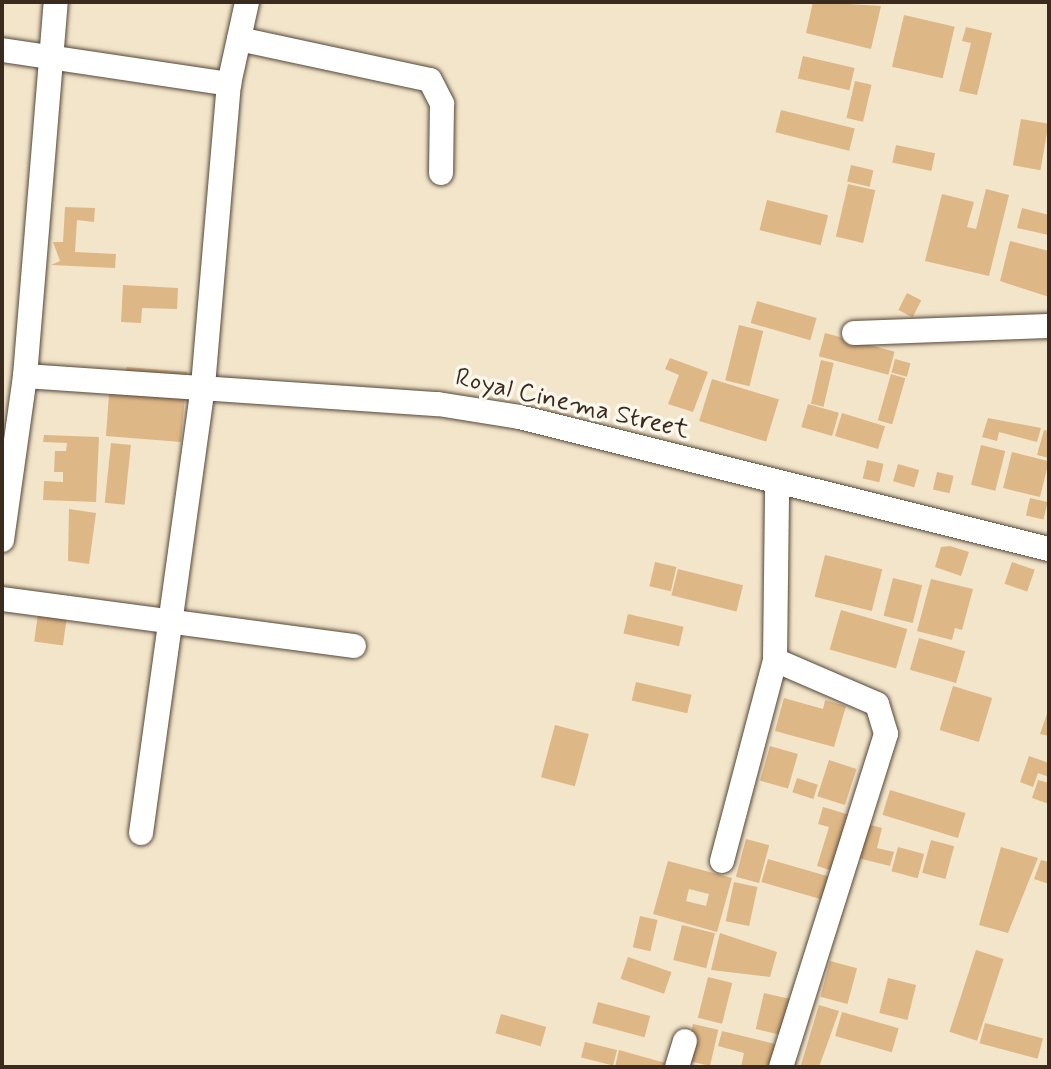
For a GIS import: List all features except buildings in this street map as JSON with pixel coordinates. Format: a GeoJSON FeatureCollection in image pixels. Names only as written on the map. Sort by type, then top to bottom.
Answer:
{"type":"FeatureCollection","features":[{"type":"Feature","properties":{"kind":"street"},"geometry":{"type":"LineString","coordinates":[[2,540],[25,376],[56,2]]}},
{"type":"Feature","properties":{"kind":"street"},"geometry":{"type":"LineString","coordinates":[[141,833],[167,619],[203,386],[229,84],[247,2]]}},
{"type":"Feature","properties":{"kind":"street"},"geometry":{"type":"LineString","coordinates":[[239,39],[430,80],[442,104],[441,173]]}},
{"type":"Feature","properties":{"kind":"street"},"geometry":{"type":"LineString","coordinates":[[2,50],[229,84]]}},
{"type":"Feature","properties":{"kind":"street"},"geometry":{"type":"LineString","coordinates":[[854,333],[1049,326]]}},
{"type":"Feature","properties":{"kind":"street","name":"Royal Cinema Street"},"geometry":{"type":"LineString","coordinates":[[25,376],[203,386],[519,417],[777,484],[1049,549]]}},
{"type":"Feature","properties":{"kind":"street"},"geometry":{"type":"LineString","coordinates":[[722,861],[775,660],[777,484]]}},
{"type":"Feature","properties":{"kind":"street"},"geometry":{"type":"LineString","coordinates":[[2,599],[354,646]]}},
{"type":"Feature","properties":{"kind":"street"},"geometry":{"type":"LineString","coordinates":[[775,660],[877,704],[886,734],[781,1067]]}},
{"type":"Feature","properties":{"kind":"street"},"geometry":{"type":"LineString","coordinates":[[677,1067],[685,1041]]}}]}
